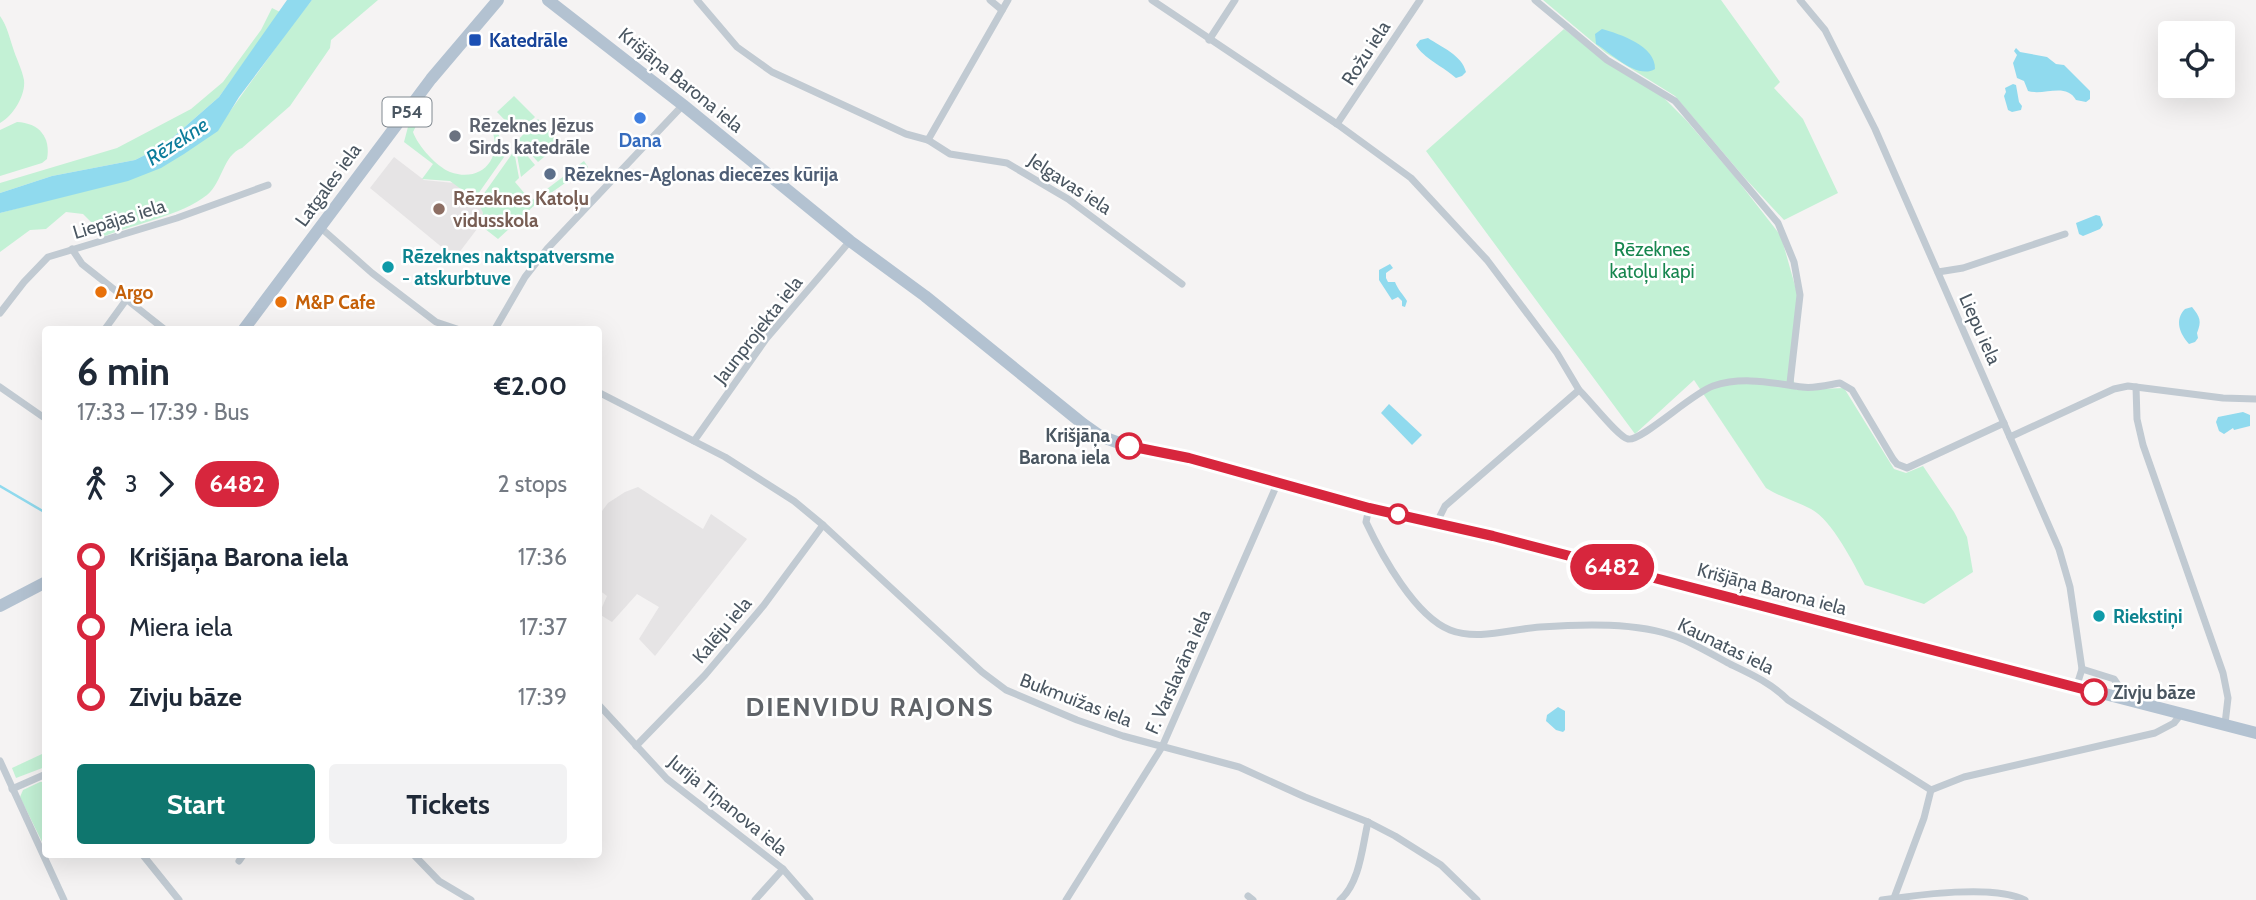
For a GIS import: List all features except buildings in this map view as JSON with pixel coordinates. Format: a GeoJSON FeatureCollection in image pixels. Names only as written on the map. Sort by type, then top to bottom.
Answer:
{"type":"FeatureCollection","features":[{"type":"Feature","properties":{"kind":"main road","name":"Latgales iela"},"geometry":{"type":"LineString","coordinates":[[246,326],[430,79],[498,0]]}},
{"type":"Feature","properties":{"kind":"main road","name":"Krišjāņa Barona iela"},"geometry":{"type":"LineString","coordinates":[[548,0],[683,105],[850,241],[925,296],[1094,433],[1122,444],[1278,482],[1369,508],[1437,522],[2256,733]]}},
{"type":"Feature","properties":{"kind":"main road"},"geometry":{"type":"LineString","coordinates":[[0,606],[42,584]]}},
{"type":"Feature","properties":{"kind":"street","name":"Jelgavas iela"},"geometry":{"type":"LineString","coordinates":[[697,0],[737,47],[772,72],[906,134],[928,140],[950,154],[1007,163],[1068,199],[1182,284]]}},
{"type":"Feature","properties":{"kind":"street"},"geometry":{"type":"LineString","coordinates":[[990,0],[1002,10]]}},
{"type":"Feature","properties":{"kind":"street"},"geometry":{"type":"LineString","coordinates":[[928,140],[1008,0]]}},
{"type":"Feature","properties":{"kind":"street"},"geometry":{"type":"LineString","coordinates":[[1152,0],[1337,124],[1410,178],[1487,260],[1557,353],[1579,390],[1622,437],[1634,440],[1644,435],[1694,394],[1711,386],[1749,379],[1810,388],[1840,383],[1849,387],[1893,459],[1907,468],[1912,468],[1951,446],[2004,423]]}},
{"type":"Feature","properties":{"kind":"street"},"geometry":{"type":"LineString","coordinates":[[1209,40],[1235,0]]}},
{"type":"Feature","properties":{"kind":"street","name":"Rožu iela"},"geometry":{"type":"LineString","coordinates":[[1337,124],[1420,0]]}},
{"type":"Feature","properties":{"kind":"street"},"geometry":{"type":"LineString","coordinates":[[1535,0],[1607,60],[1675,101],[1778,223],[1794,262],[1800,295],[1790,383]]}},
{"type":"Feature","properties":{"kind":"street","name":"Liepu iela"},"geometry":{"type":"LineString","coordinates":[[1800,0],[1825,30],[1875,129],[2059,549],[2070,587],[2082,669],[2076,688]]}},
{"type":"Feature","properties":{"kind":"street"},"geometry":{"type":"LineString","coordinates":[[497,326],[525,277],[547,249],[683,105]]}},
{"type":"Feature","properties":{"kind":"street","name":"Liepājas iela"},"geometry":{"type":"LineString","coordinates":[[0,313],[48,257],[177,218],[268,185]]}},
{"type":"Feature","properties":{"kind":"street"},"geometry":{"type":"LineString","coordinates":[[321,228],[372,273],[436,322],[448,326]]}},
{"type":"Feature","properties":{"kind":"street"},"geometry":{"type":"LineString","coordinates":[[1938,272],[1963,268],[2065,234]]}},
{"type":"Feature","properties":{"kind":"street","name":"Jaunprojekta iela"},"geometry":{"type":"LineString","coordinates":[[694,441],[766,339],[850,241]]}},
{"type":"Feature","properties":{"kind":"street"},"geometry":{"type":"LineString","coordinates":[[72,249],[82,264],[160,326]]}},
{"type":"Feature","properties":{"kind":"street"},"geometry":{"type":"LineString","coordinates":[[108,326],[126,300]]}},
{"type":"Feature","properties":{"kind":"street"},"geometry":{"type":"LineString","coordinates":[[0,387],[42,415]]}},
{"type":"Feature","properties":{"kind":"street"},"geometry":{"type":"LineString","coordinates":[[2136,387],[2137,419],[2143,445],[2223,673],[2228,698],[2225,724]]}},
{"type":"Feature","properties":{"kind":"street"},"geometry":{"type":"LineString","coordinates":[[2010,436],[2114,388],[2136,387],[2223,398],[2256,399]]}},
{"type":"Feature","properties":{"kind":"street"},"geometry":{"type":"LineString","coordinates":[[1437,522],[1445,506],[1579,390]]}},
{"type":"Feature","properties":{"kind":"street","name":"Bukmuižas iela"},"geometry":{"type":"LineString","coordinates":[[602,394],[725,457],[793,501],[823,525],[982,672],[1006,690],[1123,736],[1239,767],[1368,822],[1441,864],[1473,899]]}},
{"type":"Feature","properties":{"kind":"street","name":"F. Varslavāna iela"},"geometry":{"type":"LineString","coordinates":[[1066,900],[1162,747],[1278,482]]}},
{"type":"Feature","properties":{"kind":"street","name":"Kaunatas iela"},"geometry":{"type":"LineString","coordinates":[[1369,508],[1366,522],[1396,575],[1425,612],[1443,626],[1471,634],[1544,626],[1613,625],[1677,637],[1773,686],[1788,700],[1931,790]]}},
{"type":"Feature","properties":{"kind":"street","name":"Kalēju iela"},"geometry":{"type":"LineString","coordinates":[[636,746],[705,675],[764,605],[823,525]]}},
{"type":"Feature","properties":{"kind":"street"},"geometry":{"type":"LineString","coordinates":[[2082,669],[2114,679],[2118,685],[2116,697]]}},
{"type":"Feature","properties":{"kind":"street","name":"Jurija Tiņanova iela"},"geometry":{"type":"LineString","coordinates":[[602,708],[682,792],[783,869],[810,900]]}},
{"type":"Feature","properties":{"kind":"street"},"geometry":{"type":"LineString","coordinates":[[1894,898],[1924,818],[1931,790],[1964,777],[2155,733],[2174,723],[2181,713]]}},
{"type":"Feature","properties":{"kind":"street"},"geometry":{"type":"LineString","coordinates":[[0,761],[42,853]]}},
{"type":"Feature","properties":{"kind":"street"},"geometry":{"type":"LineString","coordinates":[[12,789],[42,776]]}},
{"type":"Feature","properties":{"kind":"street"},"geometry":{"type":"LineString","coordinates":[[1340,900],[1349,892],[1359,865],[1368,822]]}},
{"type":"Feature","properties":{"kind":"street"},"geometry":{"type":"LineString","coordinates":[[44,858],[64,900]]}},
{"type":"Feature","properties":{"kind":"street"},"geometry":{"type":"LineString","coordinates":[[145,858],[179,900]]}},
{"type":"Feature","properties":{"kind":"street"},"geometry":{"type":"LineString","coordinates":[[417,858],[439,880],[471,900]]}},
{"type":"Feature","properties":{"kind":"street"},"geometry":{"type":"LineString","coordinates":[[755,900],[783,869]]}},
{"type":"Feature","properties":{"kind":"street"},"geometry":{"type":"LineString","coordinates":[[1882,900],[1985,891],[2002,892],[2025,900]]}},
{"type":"Feature","properties":{"kind":"shaded area","name":"Rēzeknes Katoļu vidusskola"},"geometry":{"type":"Polygon","coordinates":[[[394,157],[424,180],[454,183],[480,204],[483,213],[480,225],[455,258],[370,188],[394,157]]]}},
{"type":"Feature","properties":{"kind":"shaded area"},"geometry":{"type":"Polygon","coordinates":[[[638,487],[703,529],[711,514],[747,539],[655,656],[639,639],[659,607],[637,594],[612,622],[602,616],[602,607],[607,596],[602,592],[602,511],[608,503],[638,487]]]}},
{"type":"Feature","properties":{"kind":"green space"},"geometry":{"type":"Polygon","coordinates":[[[312,0],[378,0],[331,40],[330,48],[290,106],[231,157],[207,195],[172,214],[105,236],[83,214],[66,212],[46,229],[30,230],[0,252],[0,213],[62,196],[218,128],[312,0]]]}},
{"type":"Feature","properties":{"kind":"green space"},"geometry":{"type":"Polygon","coordinates":[[[1543,0],[1721,0],[1780,82],[1774,88],[1803,119],[1838,193],[1784,220],[1675,96],[1606,53],[1543,0]]]}},
{"type":"Feature","properties":{"kind":"green space"},"geometry":{"type":"Polygon","coordinates":[[[272,8],[280,12],[219,97],[163,146],[135,160],[52,176],[0,193],[0,183],[117,148],[191,109],[223,82],[261,30],[272,8]]]}},
{"type":"Feature","properties":{"kind":"green space"},"geometry":{"type":"Polygon","coordinates":[[[0,16],[22,72],[24,86],[18,104],[0,123],[0,16]]]}},
{"type":"Feature","properties":{"kind":"green space","name":"Rēzeknes katoļu kapi"},"geometry":{"type":"Polygon","coordinates":[[[1564,29],[1618,70],[1658,92],[1735,177],[1781,236],[1799,300],[1791,368],[1796,390],[1844,388],[1894,469],[1906,473],[1923,466],[1954,512],[1967,537],[1973,572],[1924,604],[1865,585],[1842,543],[1819,515],[1766,488],[1694,380],[1635,434],[1426,151],[1564,29]]]}},
{"type":"Feature","properties":{"kind":"green space"},"geometry":{"type":"Polygon","coordinates":[[[514,96],[535,117],[518,134],[497,112],[514,96]]]}},
{"type":"Feature","properties":{"kind":"green space"},"geometry":{"type":"Polygon","coordinates":[[[416,113],[420,118],[413,132],[423,149],[445,169],[461,175],[479,171],[491,159],[495,141],[492,130],[495,127],[509,150],[478,194],[469,195],[450,181],[422,179],[433,164],[404,142],[409,123],[416,113]]]}},
{"type":"Feature","properties":{"kind":"green space"},"geometry":{"type":"Polygon","coordinates":[[[538,119],[561,143],[538,162],[518,140],[538,119]]]}},
{"type":"Feature","properties":{"kind":"green space"},"geometry":{"type":"Polygon","coordinates":[[[17,122],[32,125],[42,133],[47,144],[47,159],[0,176],[0,130],[17,122]]]}},
{"type":"Feature","properties":{"kind":"green space"},"geometry":{"type":"Polygon","coordinates":[[[516,142],[535,165],[521,177],[515,144],[516,142]]]}},
{"type":"Feature","properties":{"kind":"green space"},"geometry":{"type":"Polygon","coordinates":[[[514,151],[519,178],[515,182],[531,201],[584,161],[588,167],[538,202],[498,239],[480,225],[483,213],[478,202],[514,151]]]}},
{"type":"Feature","properties":{"kind":"green space"},"geometry":{"type":"Polygon","coordinates":[[[42,754],[42,768],[16,778],[12,768],[42,754]]]}},
{"type":"Feature","properties":{"kind":"green space"},"geometry":{"type":"Polygon","coordinates":[[[42,782],[42,842],[20,797],[23,790],[42,782]]]}},
{"type":"Feature","properties":{"kind":"water","name":"Rēzekne"},"geometry":{"type":"Polygon","coordinates":[[[287,0],[312,0],[239,97],[218,131],[161,168],[128,181],[0,213],[0,193],[52,176],[135,160],[163,146],[219,97],[287,0]]]}},
{"type":"Feature","properties":{"kind":"water"},"geometry":{"type":"Polygon","coordinates":[[[1602,29],[1636,42],[1650,54],[1655,69],[1640,71],[1632,68],[1596,44],[1595,34],[1602,29]]]}},
{"type":"Feature","properties":{"kind":"water"},"geometry":{"type":"Polygon","coordinates":[[[1428,38],[1460,61],[1466,72],[1462,76],[1456,78],[1419,50],[1416,45],[1420,40],[1428,38]]]}},
{"type":"Feature","properties":{"kind":"water"},"geometry":{"type":"Polygon","coordinates":[[[2016,48],[2020,52],[2047,57],[2056,64],[2064,65],[2090,91],[2090,99],[2086,102],[2076,100],[2067,92],[2061,91],[2028,91],[2024,81],[2017,78],[2013,63],[2017,55],[2014,51],[2016,48]]]}},
{"type":"Feature","properties":{"kind":"water"},"geometry":{"type":"Polygon","coordinates":[[[2016,85],[2022,106],[2021,110],[2012,112],[2008,110],[2004,96],[2005,88],[2016,85]]]}},
{"type":"Feature","properties":{"kind":"water"},"geometry":{"type":"Polygon","coordinates":[[[2100,216],[2103,225],[2100,229],[2083,236],[2079,234],[2076,223],[2100,216]]]}},
{"type":"Feature","properties":{"kind":"water"},"geometry":{"type":"Polygon","coordinates":[[[1390,264],[1393,268],[1386,273],[1386,278],[1388,282],[1395,282],[1407,301],[1405,307],[1398,297],[1392,300],[1379,280],[1379,270],[1390,264]]]}},
{"type":"Feature","properties":{"kind":"water"},"geometry":{"type":"Polygon","coordinates":[[[2192,307],[2200,322],[2198,338],[2189,344],[2183,336],[2179,322],[2185,309],[2192,307]]]}},
{"type":"Feature","properties":{"kind":"water"},"geometry":{"type":"Polygon","coordinates":[[[1389,404],[1422,435],[1412,445],[1381,413],[1389,404]]]}},
{"type":"Feature","properties":{"kind":"water"},"geometry":{"type":"Polygon","coordinates":[[[2243,412],[2250,415],[2250,426],[2234,430],[2233,428],[2224,434],[2219,431],[2216,422],[2218,417],[2243,412]]]}},
{"type":"Feature","properties":{"kind":"water"},"geometry":{"type":"Polygon","coordinates":[[[1558,707],[1565,711],[1563,732],[1556,730],[1546,721],[1547,715],[1558,707]]]}},
{"type":"Feature","properties":{"kind":"waterway"},"geometry":{"type":"LineString","coordinates":[[0,486],[42,511]]}},
{"type":"Feature","properties":{"kind":"bus line","name":"6482"},"geometry":{"type":"LineString","coordinates":[[1129,446],[1189,458],[1369,508],[1493,536],[2094,692]]}},
{"type":"Feature","properties":{"kind":"place","name":"Katedrāle"},"geometry":{"type":"Point","coordinates":[475,40]}},
{"type":"Feature","properties":{"kind":"place","name":"Dana"},"geometry":{"type":"Point","coordinates":[640,118]}},
{"type":"Feature","properties":{"kind":"place","name":"Rēzeknes Jēzus Sirds katedrāle"},"geometry":{"type":"Point","coordinates":[455,136]}},
{"type":"Feature","properties":{"kind":"place","name":"Rēzeknes-Aglonas diecēzes kūrija"},"geometry":{"type":"Point","coordinates":[550,174]}},
{"type":"Feature","properties":{"kind":"place","name":"Rēzeknes Katoļu vidusskola"},"geometry":{"type":"Point","coordinates":[439,209]}},
{"type":"Feature","properties":{"kind":"place","name":"Rēzeknes naktspatversme - atskurbtuve"},"geometry":{"type":"Point","coordinates":[388,267]}},
{"type":"Feature","properties":{"kind":"place","name":"Argo"},"geometry":{"type":"Point","coordinates":[101,292]}},
{"type":"Feature","properties":{"kind":"place","name":"M&P Cafe"},"geometry":{"type":"Point","coordinates":[281,302]}},
{"type":"Feature","properties":{"kind":"place","name":"Krišjāņa Barona iela"},"geometry":{"type":"Point","coordinates":[1129,446]}},
{"type":"Feature","properties":{"kind":"place","name":"Riekstiņi"},"geometry":{"type":"Point","coordinates":[2099,616]}},
{"type":"Feature","properties":{"kind":"place","name":"Zivju bāze"},"geometry":{"type":"Point","coordinates":[2094,692]}},
{"type":"Feature","properties":{"kind":"district","name":"DIENVIDU RAJONS"},"geometry":{"type":"Point","coordinates":[870,707]}}]}
